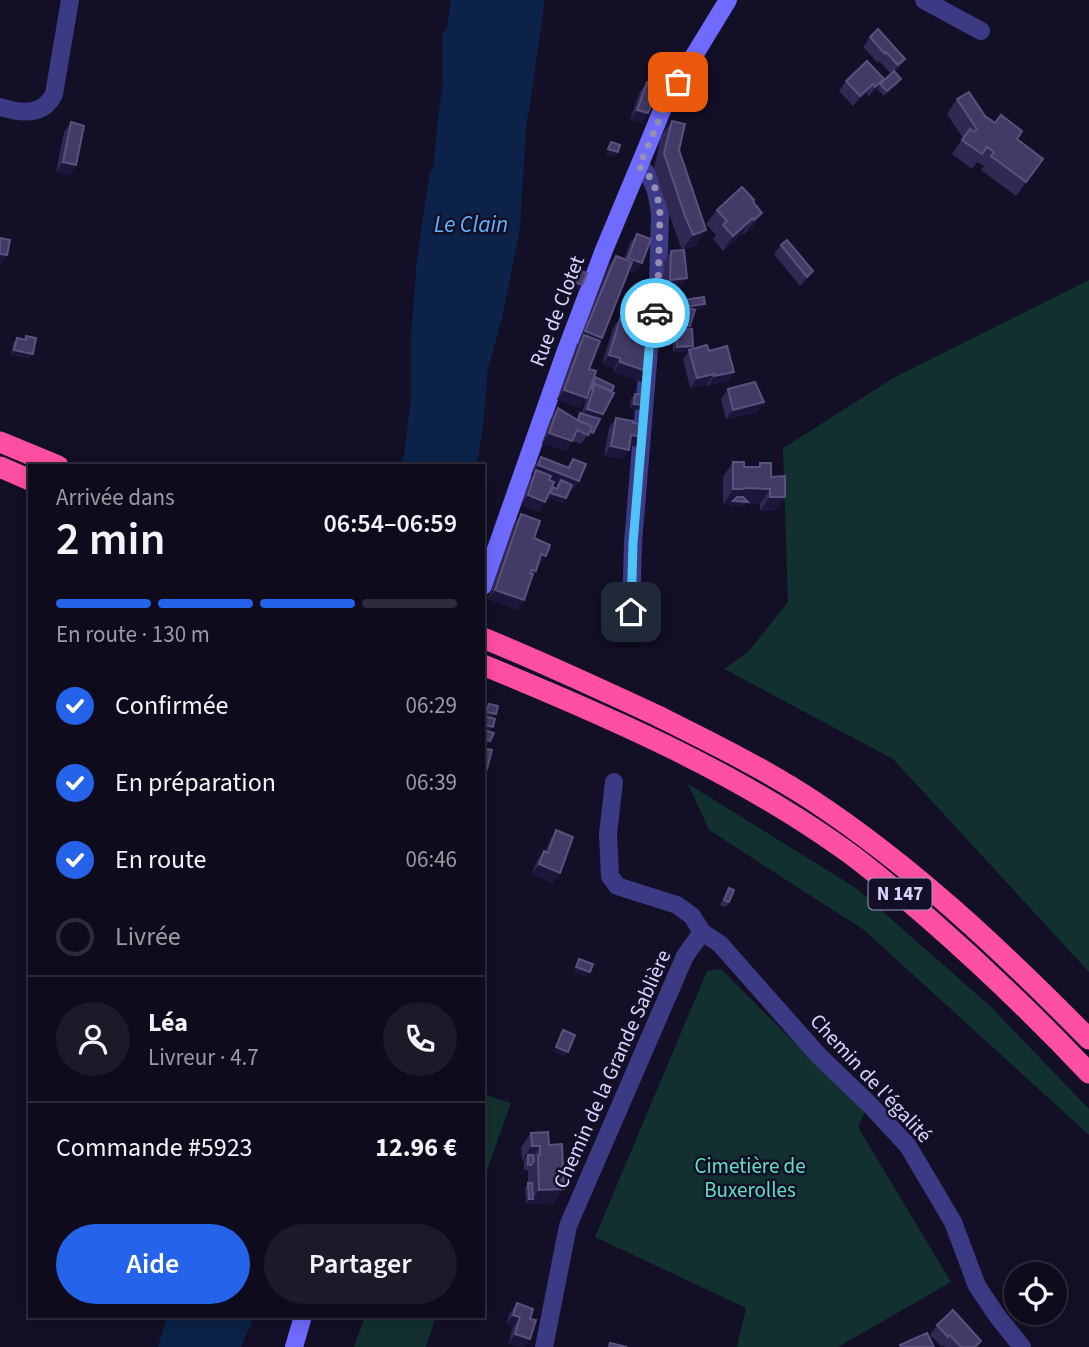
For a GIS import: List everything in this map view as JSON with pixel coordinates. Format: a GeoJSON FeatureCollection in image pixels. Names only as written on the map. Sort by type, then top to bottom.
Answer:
{"type":"FeatureCollection","features":[{"type":"Feature","properties":{"kind":"highway"},"geometry":{"type":"LineString","coordinates":[[0,442],[53,464]]}},
{"type":"Feature","properties":{"kind":"highway"},"geometry":{"type":"LineString","coordinates":[[0,467],[28,479]]}},
{"type":"Feature","properties":{"kind":"highway","name":"N 147"},"geometry":{"type":"LineString","coordinates":[[485,639],[535,659],[703,738],[812,800],[894,859],[981,932],[1089,1040]]}},
{"type":"Feature","properties":{"kind":"highway","name":"N 147"},"geometry":{"type":"LineString","coordinates":[[485,666],[606,717],[720,773],[842,848],[964,950],[1089,1073]]}},
{"type":"Feature","properties":{"kind":"main road","name":"Rue de Clotet"},"geometry":{"type":"LineString","coordinates":[[485,580],[604,250],[666,103],[728,0]]}},
{"type":"Feature","properties":{"kind":"main road"},"geometry":{"type":"LineString","coordinates":[[293,1347],[302,1318]]}},
{"type":"Feature","properties":{"kind":"street"},"geometry":{"type":"LineString","coordinates":[[0,107],[33,112],[40,110],[51,100],[70,0]]}},
{"type":"Feature","properties":{"kind":"street"},"geometry":{"type":"LineString","coordinates":[[924,0],[981,31]]}},
{"type":"Feature","properties":{"kind":"street"},"geometry":{"type":"LineString","coordinates":[[631,612],[633,543],[650,338],[658,287],[660,214],[652,180],[646,171],[639,167]]}},
{"type":"Feature","properties":{"kind":"street"},"geometry":{"type":"LineString","coordinates":[[614,782],[608,834],[610,876],[617,886],[677,905],[692,916],[702,932]]}},
{"type":"Feature","properties":{"kind":"street","name":"Chemin de la Grande Sablière"},"geometry":{"type":"LineString","coordinates":[[544,1347],[568,1226],[685,956],[702,932]]}},
{"type":"Feature","properties":{"kind":"street","name":"Chemin de l'égalité"},"geometry":{"type":"LineString","coordinates":[[702,932],[720,944],[819,1056],[908,1146],[953,1222],[977,1286],[1022,1347]]}},
{"type":"Feature","properties":{"kind":"green space"},"geometry":{"type":"Polygon","coordinates":[[[1089,280],[1089,972],[893,759],[724,669],[749,651],[788,602],[783,448],[895,377],[1089,280]]]}},
{"type":"Feature","properties":{"kind":"green space"},"geometry":{"type":"Polygon","coordinates":[[[688,784],[856,888],[990,1006],[1089,1109],[1089,1135],[864,930],[709,830],[688,784]]]}},
{"type":"Feature","properties":{"kind":"green space","name":"Cimetière de Buxerolles"},"geometry":{"type":"Polygon","coordinates":[[[721,969],[866,1110],[858,1127],[951,1282],[838,1347],[737,1347],[746,1308],[595,1237],[707,971],[721,969]]]}},
{"type":"Feature","properties":{"kind":"green space"},"geometry":{"type":"Polygon","coordinates":[[[485,1095],[511,1103],[485,1176],[485,1095]]]}},
{"type":"Feature","properties":{"kind":"green space"},"geometry":{"type":"Polygon","coordinates":[[[364,1318],[435,1318],[426,1347],[354,1347],[364,1318]]]}},
{"type":"Feature","properties":{"kind":"water","name":"Le Clain"},"geometry":{"type":"Polygon","coordinates":[[[451,0],[545,0],[526,128],[520,229],[502,319],[488,368],[477,464],[401,464],[411,398],[411,334],[417,259],[430,173],[434,164],[443,85],[442,34],[447,29],[451,0]]]}},
{"type":"Feature","properties":{"kind":"water"},"geometry":{"type":"Polygon","coordinates":[[[166,1318],[253,1318],[241,1347],[158,1347],[166,1318]]]}},
{"type":"Feature","properties":{"kind":"building"},"geometry":{"type":"Polygon","coordinates":[[[878,29],[905,59],[898,65],[870,37],[878,29]]]}},
{"type":"Feature","properties":{"kind":"building"},"geometry":{"type":"Polygon","coordinates":[[[867,61],[884,79],[875,87],[873,84],[860,96],[846,81],[867,61]]]}},
{"type":"Feature","properties":{"kind":"building"},"geometry":{"type":"Polygon","coordinates":[[[894,71],[901,79],[887,91],[880,84],[894,71]]]}},
{"type":"Feature","properties":{"kind":"building"},"geometry":{"type":"Polygon","coordinates":[[[647,82],[659,86],[648,113],[637,110],[647,82]]]}},
{"type":"Feature","properties":{"kind":"building"},"geometry":{"type":"Polygon","coordinates":[[[969,92],[985,116],[995,123],[1001,115],[1022,131],[1017,139],[1043,159],[1026,182],[991,156],[994,152],[987,147],[982,154],[962,140],[970,129],[974,132],[977,129],[957,99],[969,92]]]}},
{"type":"Feature","properties":{"kind":"building"},"geometry":{"type":"Polygon","coordinates":[[[672,121],[685,124],[679,150],[706,230],[693,235],[664,153],[672,121]]]}},
{"type":"Feature","properties":{"kind":"building"},"geometry":{"type":"Polygon","coordinates":[[[71,122],[84,126],[76,165],[63,162],[71,122]]]}},
{"type":"Feature","properties":{"kind":"building"},"geometry":{"type":"Polygon","coordinates":[[[611,142],[620,145],[618,152],[608,149],[611,142]]]}},
{"type":"Feature","properties":{"kind":"building"},"geometry":{"type":"Polygon","coordinates":[[[742,187],[762,213],[733,236],[723,225],[727,221],[717,210],[742,187]]]}},
{"type":"Feature","properties":{"kind":"building"},"geometry":{"type":"Polygon","coordinates":[[[637,234],[651,239],[642,263],[628,258],[637,234]]]}},
{"type":"Feature","properties":{"kind":"building"},"geometry":{"type":"Polygon","coordinates":[[[0,238],[10,240],[7,255],[0,254],[0,238]]]}},
{"type":"Feature","properties":{"kind":"building"},"geometry":{"type":"Polygon","coordinates":[[[787,240],[813,271],[807,277],[781,245],[787,240]]]}},
{"type":"Feature","properties":{"kind":"building"},"geometry":{"type":"Polygon","coordinates":[[[684,250],[687,278],[670,280],[671,251],[684,250]]]}},
{"type":"Feature","properties":{"kind":"building"},"geometry":{"type":"Polygon","coordinates":[[[616,256],[632,262],[602,338],[585,331],[616,256]]]}},
{"type":"Feature","properties":{"kind":"building"},"geometry":{"type":"Polygon","coordinates":[[[573,268],[587,273],[582,285],[569,280],[573,268]]]}},
{"type":"Feature","properties":{"kind":"building"},"geometry":{"type":"Polygon","coordinates":[[[571,284],[575,285],[571,294],[567,293],[571,284]]]}},
{"type":"Feature","properties":{"kind":"building"},"geometry":{"type":"Polygon","coordinates":[[[704,297],[705,304],[684,307],[684,300],[704,297]]]}},
{"type":"Feature","properties":{"kind":"building"},"geometry":{"type":"Polygon","coordinates":[[[684,307],[695,310],[690,326],[683,324],[684,320],[680,319],[684,307]]]}},
{"type":"Feature","properties":{"kind":"building"},"geometry":{"type":"Polygon","coordinates":[[[626,309],[650,319],[642,336],[652,339],[649,372],[620,362],[620,358],[609,355],[620,319],[626,309]]]}},
{"type":"Feature","properties":{"kind":"building"},"geometry":{"type":"Polygon","coordinates":[[[692,329],[693,346],[677,347],[676,330],[692,329]]]}},
{"type":"Feature","properties":{"kind":"building"},"geometry":{"type":"Polygon","coordinates":[[[584,335],[600,341],[589,369],[596,371],[587,398],[564,390],[584,335]]]}},
{"type":"Feature","properties":{"kind":"building"},"geometry":{"type":"Polygon","coordinates":[[[26,336],[36,338],[33,354],[14,350],[17,338],[26,340],[26,336]]]}},
{"type":"Feature","properties":{"kind":"building"},"geometry":{"type":"Polygon","coordinates":[[[707,345],[709,351],[727,346],[734,372],[697,378],[689,350],[707,345]]]}},
{"type":"Feature","properties":{"kind":"building"},"geometry":{"type":"Polygon","coordinates":[[[595,377],[614,386],[612,391],[595,384],[591,389],[595,377]]]}},
{"type":"Feature","properties":{"kind":"building"},"geometry":{"type":"Polygon","coordinates":[[[755,382],[764,402],[733,410],[728,389],[755,382]]]}},
{"type":"Feature","properties":{"kind":"building"},"geometry":{"type":"Polygon","coordinates":[[[595,384],[614,393],[603,414],[587,409],[595,384]]]}},
{"type":"Feature","properties":{"kind":"building"},"geometry":{"type":"Polygon","coordinates":[[[635,394],[644,395],[643,405],[634,404],[635,394]]]}},
{"type":"Feature","properties":{"kind":"building"},"geometry":{"type":"Polygon","coordinates":[[[558,408],[592,426],[588,435],[577,430],[572,441],[549,433],[558,408]]]}},
{"type":"Feature","properties":{"kind":"building"},"geometry":{"type":"Polygon","coordinates":[[[580,413],[600,419],[593,433],[590,431],[592,426],[578,420],[580,413]]]}},
{"type":"Feature","properties":{"kind":"building"},"geometry":{"type":"Polygon","coordinates":[[[616,418],[645,425],[643,437],[631,435],[629,450],[611,446],[616,418]]]}},
{"type":"Feature","properties":{"kind":"building"},"geometry":{"type":"Polygon","coordinates":[[[541,457],[569,468],[573,459],[586,464],[579,481],[538,465],[541,457]]]}},
{"type":"Feature","properties":{"kind":"building"},"geometry":{"type":"Polygon","coordinates":[[[733,462],[744,462],[744,467],[760,467],[760,463],[771,463],[771,477],[785,476],[785,497],[770,497],[770,489],[733,489],[733,462]]]}},
{"type":"Feature","properties":{"kind":"building"},"geometry":{"type":"Polygon","coordinates":[[[536,470],[551,476],[549,480],[554,482],[545,502],[528,495],[536,470]]]}},
{"type":"Feature","properties":{"kind":"building"},"geometry":{"type":"Polygon","coordinates":[[[561,480],[572,485],[566,498],[550,493],[553,487],[557,489],[561,480]]]}},
{"type":"Feature","properties":{"kind":"building"},"geometry":{"type":"Polygon","coordinates":[[[737,497],[743,497],[748,502],[733,501],[737,497]]]}},
{"type":"Feature","properties":{"kind":"building"},"geometry":{"type":"Polygon","coordinates":[[[521,514],[540,521],[534,538],[550,545],[546,556],[541,554],[536,571],[531,570],[530,573],[533,574],[524,600],[495,590],[521,514]]]}},
{"type":"Feature","properties":{"kind":"building"},"geometry":{"type":"Polygon","coordinates":[[[489,704],[498,706],[496,714],[486,712],[489,704]]]}},
{"type":"Feature","properties":{"kind":"building"},"geometry":{"type":"Polygon","coordinates":[[[485,716],[495,719],[493,727],[485,725],[485,716]]]}},
{"type":"Feature","properties":{"kind":"building"},"geometry":{"type":"Polygon","coordinates":[[[485,730],[494,733],[490,741],[485,740],[485,730]]]}},
{"type":"Feature","properties":{"kind":"building"},"geometry":{"type":"Polygon","coordinates":[[[485,748],[492,750],[485,776],[485,748]]]}},
{"type":"Feature","properties":{"kind":"building"},"geometry":{"type":"Polygon","coordinates":[[[556,830],[573,837],[560,873],[539,864],[544,851],[548,853],[556,830]]]}},
{"type":"Feature","properties":{"kind":"building"},"geometry":{"type":"Polygon","coordinates":[[[729,888],[734,890],[729,902],[724,900],[729,888]]]}},
{"type":"Feature","properties":{"kind":"building"},"geometry":{"type":"Polygon","coordinates":[[[579,959],[593,964],[590,972],[576,967],[579,959]]]}},
{"type":"Feature","properties":{"kind":"building"},"geometry":{"type":"Polygon","coordinates":[[[563,1030],[575,1035],[568,1052],[556,1047],[563,1030]]]}},
{"type":"Feature","properties":{"kind":"building"},"geometry":{"type":"Polygon","coordinates":[[[548,1132],[549,1145],[562,1144],[564,1189],[539,1190],[540,1146],[532,1146],[531,1133],[548,1132]]]}},
{"type":"Feature","properties":{"kind":"building"},"geometry":{"type":"Polygon","coordinates":[[[528,1155],[533,1155],[534,1161],[531,1165],[528,1165],[528,1155]]]}},
{"type":"Feature","properties":{"kind":"building"},"geometry":{"type":"Polygon","coordinates":[[[528,1183],[532,1183],[533,1199],[529,1199],[528,1183]]]}},
{"type":"Feature","properties":{"kind":"building"},"geometry":{"type":"Polygon","coordinates":[[[517,1303],[533,1309],[530,1319],[536,1320],[530,1339],[515,1334],[520,1317],[513,1315],[517,1303]]]}},
{"type":"Feature","properties":{"kind":"building"},"geometry":{"type":"Polygon","coordinates":[[[953,1310],[981,1341],[975,1347],[961,1347],[937,1325],[953,1310]]]}},
{"type":"Feature","properties":{"kind":"building"},"geometry":{"type":"Polygon","coordinates":[[[927,1333],[934,1347],[900,1345],[927,1333]]]}},
{"type":"Feature","properties":{"kind":"building"},"geometry":{"type":"Polygon","coordinates":[[[610,1343],[627,1347],[609,1347],[610,1343]]]}},
{"type":"Feature","properties":{"kind":"way so far"},"geometry":{"type":"LineString","coordinates":[[655,313],[659,204],[652,180],[646,171],[639,167],[666,103],[678,82]]}},
{"type":"Feature","properties":{"kind":"route"},"geometry":{"type":"LineString","coordinates":[[631,612],[633,543],[650,338],[655,313]]}}]}
